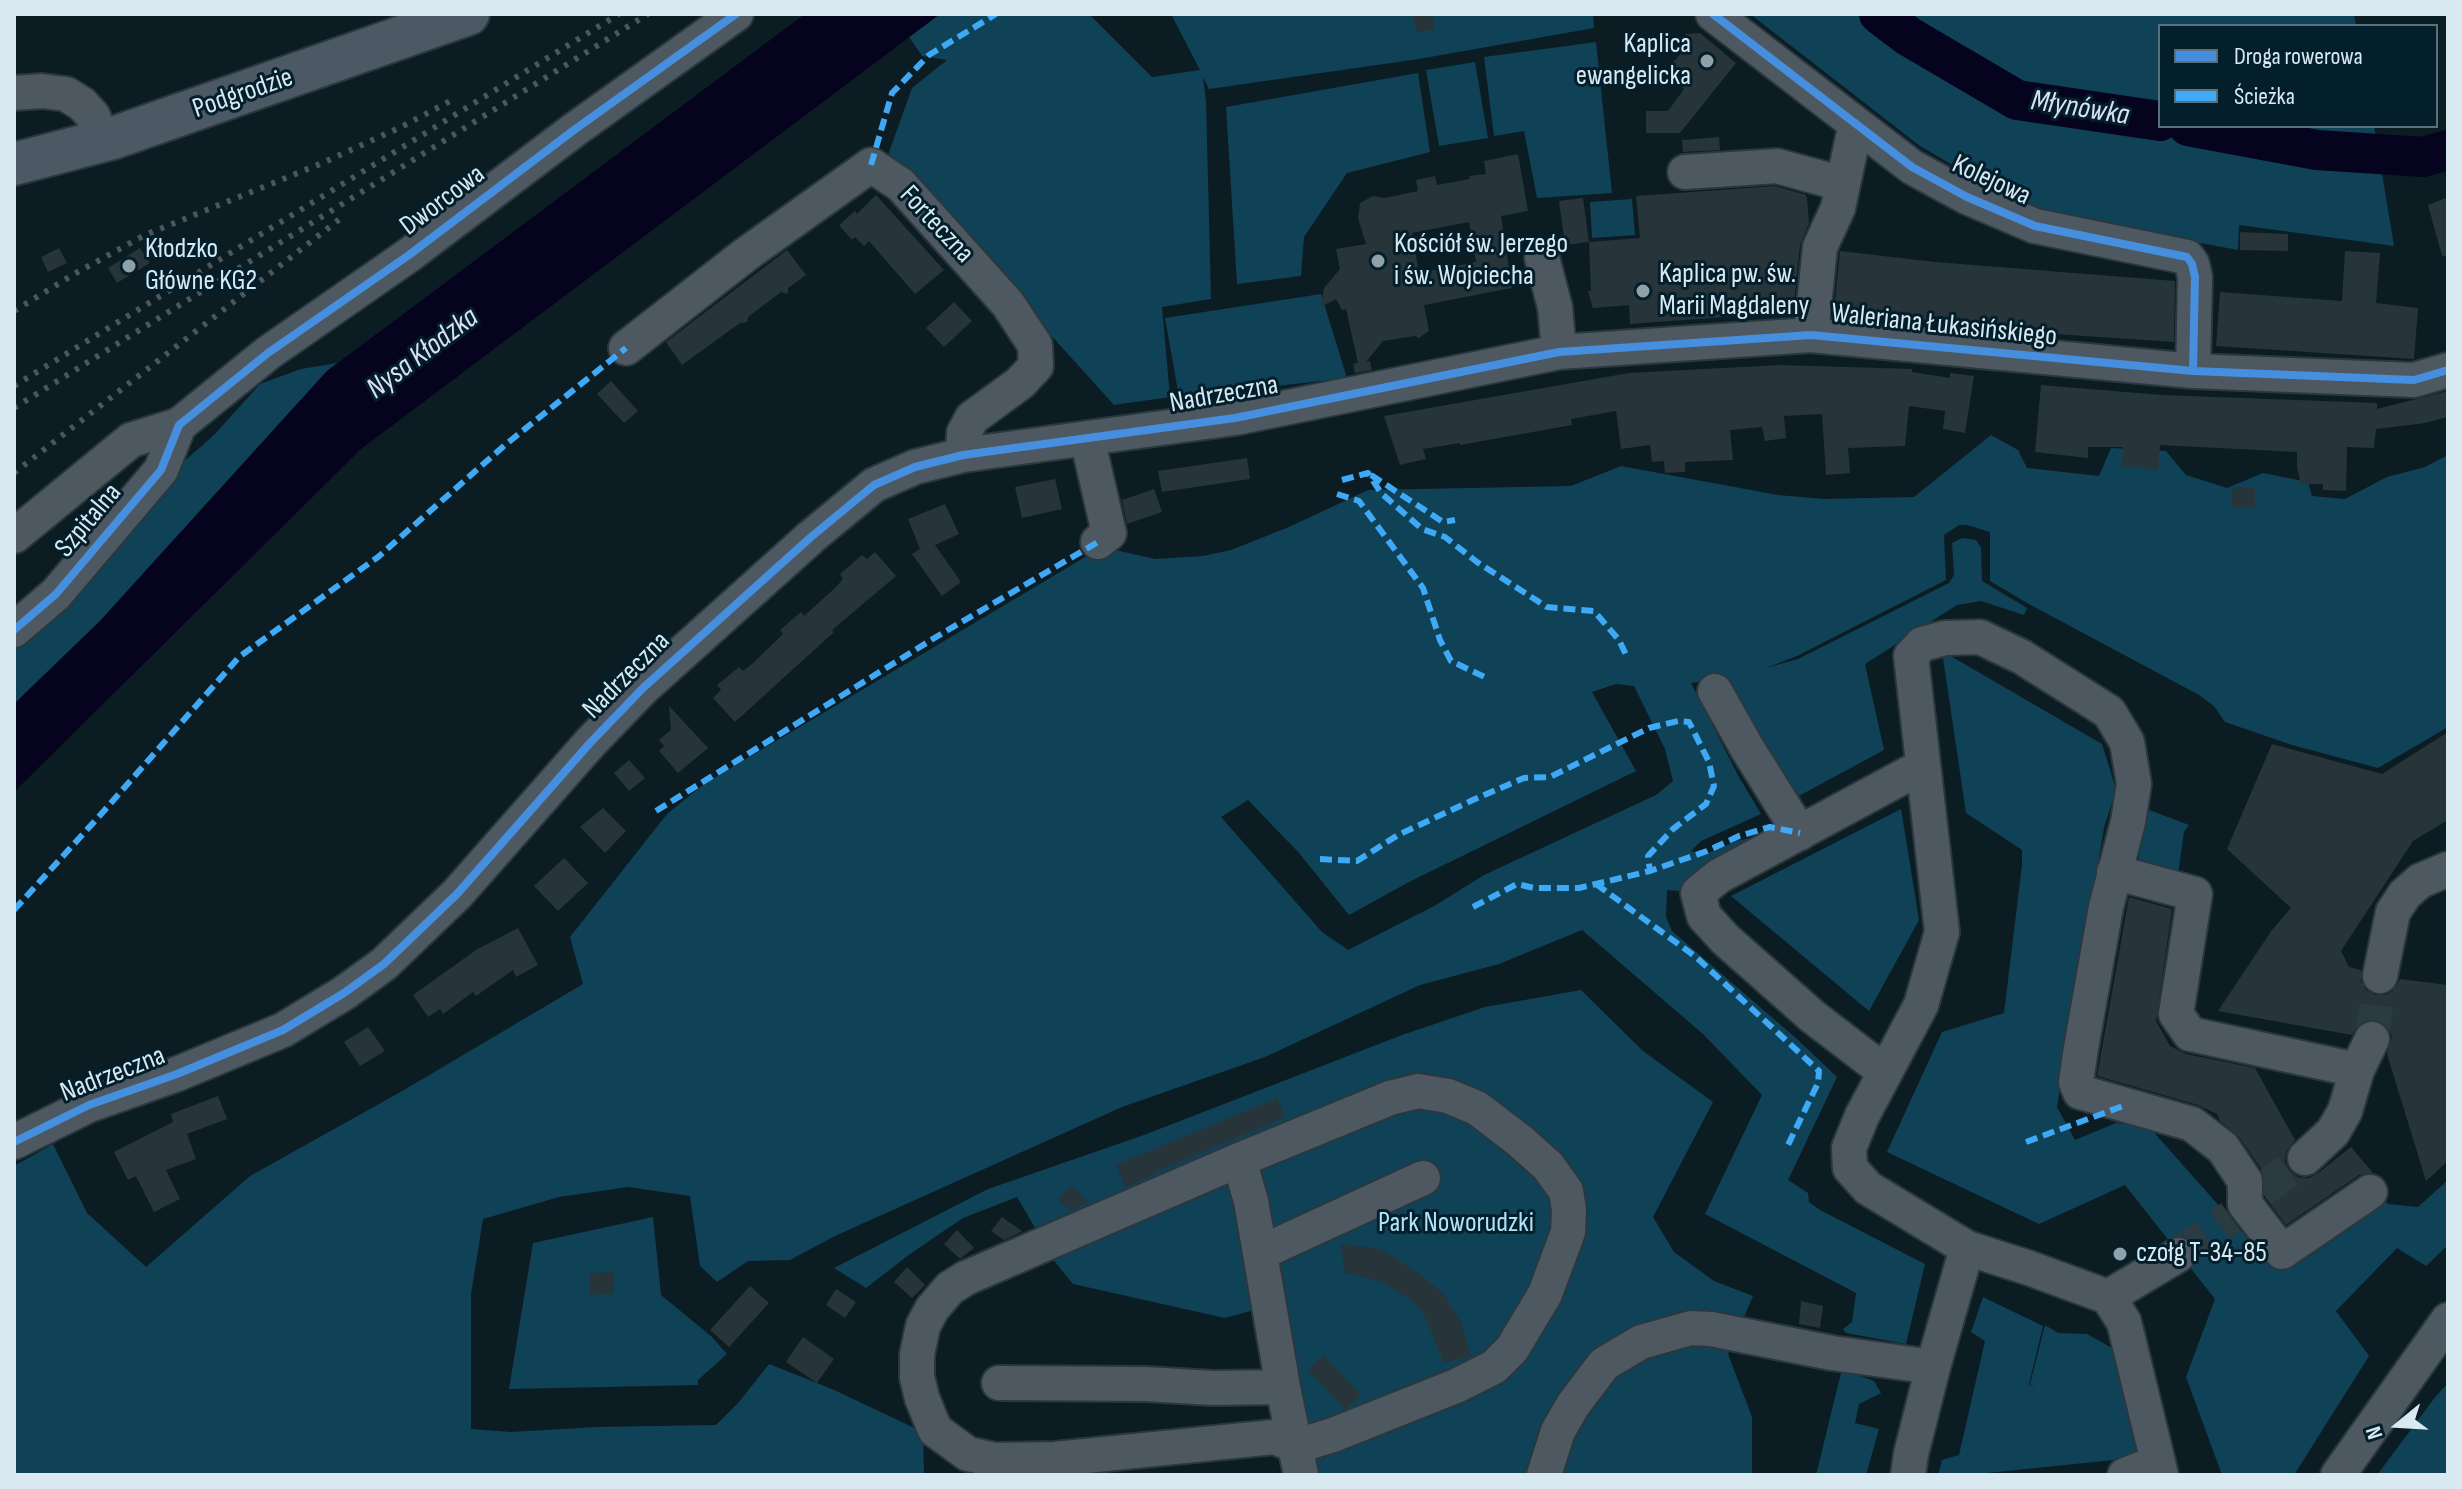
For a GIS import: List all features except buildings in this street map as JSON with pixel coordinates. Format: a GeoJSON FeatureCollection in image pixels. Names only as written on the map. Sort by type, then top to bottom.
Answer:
{"type":"FeatureCollection","features":[{"type":"Feature","properties":{"kind":"main road","name":"Podgrodzie"},"geometry":{"type":"LineString","coordinates":[[14,164],[102,142],[468,14]]}},
{"type":"Feature","properties":{"kind":"street","name":"Dworcowa"},"geometry":{"type":"LineString","coordinates":[[14,536],[131,440],[179,425],[268,353],[409,255],[574,130],[736,14]]}},
{"type":"Feature","properties":{"kind":"street","name":"Kolejowa"},"geometry":{"type":"LineString","coordinates":[[1713,14],[1912,167],[1967,197],[2035,226],[2187,257],[2195,277],[2193,371]]}},
{"type":"Feature","properties":{"kind":"street"},"geometry":{"type":"LineString","coordinates":[[14,93],[42,91],[66,94],[93,116],[102,142]]}},
{"type":"Feature","properties":{"kind":"street"},"geometry":{"type":"LineString","coordinates":[[1811,335],[1820,247],[1838,208],[1853,137],[1861,128]]}},
{"type":"Feature","properties":{"kind":"street","name":"Forteczna"},"geometry":{"type":"LineString","coordinates":[[626,348],[745,255],[871,165],[901,185],[1008,304],[1035,345],[1036,366],[1020,383],[972,418],[964,433],[963,455]]}},
{"type":"Feature","properties":{"kind":"street"},"geometry":{"type":"LineString","coordinates":[[1685,172],[1777,166],[1843,184]]}},
{"type":"Feature","properties":{"kind":"street"},"geometry":{"type":"LineString","coordinates":[[1542,258],[1555,307],[1559,352]]}},
{"type":"Feature","properties":{"kind":"street","name":"Waleriana Łukasińskiego"},"geometry":{"type":"LineString","coordinates":[[1342,396],[1559,352],[1811,335],[2193,371],[2414,380],[2448,370]]}},
{"type":"Feature","properties":{"kind":"street","name":"Nadrzeczna"},"geometry":{"type":"LineString","coordinates":[[14,1142],[89,1105],[177,1074],[283,1030],[384,964],[457,894],[590,743],[643,688],[799,547],[874,485],[915,467],[963,455],[1235,418],[1342,396]]}},
{"type":"Feature","properties":{"kind":"street","name":"Szpitalna"},"geometry":{"type":"LineString","coordinates":[[14,630],[56,594],[161,470],[179,425]]}},
{"type":"Feature","properties":{"kind":"street"},"geometry":{"type":"LineString","coordinates":[[1087,438],[1109,533],[1098,542]]}},
{"type":"Feature","properties":{"kind":"street"},"geometry":{"type":"LineString","coordinates":[[2125,1475],[2160,1469],[2124,1322],[2108,1297],[1967,1248],[1868,1188],[1850,1168],[1849,1148],[1862,1116],[1921,1005],[1942,932],[1921,767],[1911,656],[1922,644],[1945,638],[1980,637],[2022,657],[2109,712],[2127,742],[2134,784],[2128,822],[2114,872],[2076,1082],[2080,1092],[2192,1124],[2223,1148],[2245,1181],[2246,1204],[2282,1252],[2370,1192]]}},
{"type":"Feature","properties":{"kind":"street"},"geometry":{"type":"LineString","coordinates":[[1715,691],[1800,833]]}},
{"type":"Feature","properties":{"kind":"street"},"geometry":{"type":"LineString","coordinates":[[1885,1072],[1812,1016],[1725,939],[1704,916],[1698,893],[1719,876],[1921,767]]}},
{"type":"Feature","properties":{"kind":"street"},"geometry":{"type":"LineString","coordinates":[[2380,976],[2393,912],[2405,894],[2420,881],[2448,869]]}},
{"type":"Feature","properties":{"kind":"street"},"geometry":{"type":"LineString","coordinates":[[2114,872],[2195,894],[2176,1014],[2190,1034],[2357,1070]]}},
{"type":"Feature","properties":{"kind":"street"},"geometry":{"type":"LineString","coordinates":[[2305,1158],[2333,1132],[2345,1111],[2357,1070],[2372,1039]]}},
{"type":"Feature","properties":{"kind":"street"},"geometry":{"type":"LineString","coordinates":[[1418,1091],[1448,1096],[1477,1108],[1539,1158],[1566,1191],[1568,1232],[1545,1294],[1512,1349],[1494,1367],[1299,1461],[1274,1437],[1055,1459],[995,1460],[968,1454],[935,1430],[922,1398],[917,1377],[917,1355],[923,1326],[932,1309],[950,1288],[966,1278],[1390,1098],[1418,1091]]}},
{"type":"Feature","properties":{"kind":"street"},"geometry":{"type":"LineString","coordinates":[[1239,1160],[1251,1201],[1299,1461]]}},
{"type":"Feature","properties":{"kind":"street"},"geometry":{"type":"LineString","coordinates":[[1260,1253],[1423,1178]]}},
{"type":"Feature","properties":{"kind":"street"},"geometry":{"type":"LineString","coordinates":[[1908,1475],[1933,1367],[1967,1248]]}},
{"type":"Feature","properties":{"kind":"street"},"geometry":{"type":"LineString","coordinates":[[2108,1297],[2178,1255]]}},
{"type":"Feature","properties":{"kind":"street"},"geometry":{"type":"LineString","coordinates":[[2338,1475],[2448,1320]]}},
{"type":"Feature","properties":{"kind":"street"},"geometry":{"type":"LineString","coordinates":[[1544,1475],[1558,1431],[1604,1364],[1641,1342],[1675,1331],[1711,1329],[1832,1353],[1933,1367]]}},
{"type":"Feature","properties":{"kind":"street"},"geometry":{"type":"LineString","coordinates":[[999,1383],[1283,1387]]}},
{"type":"Feature","properties":{"kind":"green space"},"geometry":{"type":"Polygon","coordinates":[[[940,14],[1089,14],[1152,77],[1200,70],[1171,14],[1593,14],[1594,28],[1419,59],[1209,89],[1203,77],[1211,299],[1162,307],[1170,397],[1114,405],[888,155],[912,88],[947,60],[922,56],[909,37],[940,14]]]}},
{"type":"Feature","properties":{"kind":"green space"},"geometry":{"type":"Polygon","coordinates":[[[1750,14],[2354,14],[2356,24],[2158,24],[2158,128],[2374,128],[2394,246],[2239,225],[2238,250],[2071,219],[2010,199],[1920,146],[1750,14]]]}},
{"type":"Feature","properties":{"kind":"green space"},"geometry":{"type":"Polygon","coordinates":[[[1596,42],[1612,193],[1537,198],[1524,131],[1494,136],[1484,57],[1596,42]]]}},
{"type":"Feature","properties":{"kind":"green space"},"geometry":{"type":"Polygon","coordinates":[[[1475,62],[1488,138],[1439,146],[1426,70],[1475,62]]]}},
{"type":"Feature","properties":{"kind":"green space"},"geometry":{"type":"Polygon","coordinates":[[[1418,73],[1430,152],[1347,173],[1304,237],[1301,276],[1237,284],[1226,107],[1418,73]]]}},
{"type":"Feature","properties":{"kind":"green space"},"geometry":{"type":"Polygon","coordinates":[[[1632,199],[1635,235],[1592,238],[1590,202],[1632,199]]]}},
{"type":"Feature","properties":{"kind":"green space"},"geometry":{"type":"Polygon","coordinates":[[[1321,294],[1347,378],[1179,397],[1165,318],[1321,294]]]}},
{"type":"Feature","properties":{"kind":"green space"},"geometry":{"type":"Polygon","coordinates":[[[337,363],[100,621],[14,704],[14,639],[260,384],[301,369],[337,363]]]}},
{"type":"Feature","properties":{"kind":"green space"},"geometry":{"type":"Polygon","coordinates":[[[1991,435],[2018,450],[2027,468],[2099,476],[2111,448],[2166,451],[2186,475],[2227,488],[2263,473],[2308,482],[2312,496],[2345,499],[2387,477],[2425,467],[2448,455],[2448,727],[2378,768],[2292,745],[2225,722],[2214,706],[2199,695],[1990,581],[1990,532],[1967,525],[1959,525],[1944,535],[1946,580],[1797,656],[1766,668],[1798,659],[1949,583],[1954,575],[1952,543],[1962,538],[1976,540],[1981,548],[1982,581],[2027,608],[2024,615],[1981,601],[1957,605],[1865,664],[1884,750],[1797,797],[1725,678],[1691,683],[1761,814],[1701,841],[1691,851],[1704,855],[1737,841],[1759,836],[1678,891],[1667,890],[1666,917],[1672,931],[1837,1077],[1788,1180],[1808,1193],[1809,1202],[1820,1210],[1925,1264],[1906,1344],[1846,1333],[1843,1329],[1852,1322],[1856,1293],[1705,1214],[1762,1095],[1703,1034],[1582,930],[1499,964],[1420,985],[1265,1057],[1122,1107],[835,1236],[790,1260],[748,1261],[717,1282],[700,1266],[690,1196],[628,1187],[559,1197],[483,1219],[471,1294],[471,1429],[511,1432],[716,1425],[769,1364],[832,1389],[923,1432],[924,1475],[14,1475],[14,1166],[53,1144],[87,1213],[146,1267],[250,1176],[404,1090],[583,984],[570,937],[667,814],[704,784],[1102,547],[1155,559],[1203,556],[1231,550],[1289,527],[1368,490],[1571,486],[1621,466],[1778,495],[1824,499],[1914,497],[1991,435]],[[1616,684],[1592,692],[1636,771],[1409,882],[1349,915],[1299,853],[1248,800],[1221,817],[1322,932],[1348,950],[1436,905],[1484,875],[1656,795],[1673,781],[1665,749],[1634,686],[1616,684]]]}},
{"type":"Feature","properties":{"kind":"green space"},"geometry":{"type":"Polygon","coordinates":[[[1942,651],[2102,744],[2116,789],[2104,828],[2057,1107],[2075,1140],[2116,1123],[2150,1128],[2276,1270],[2381,1197],[2388,1204],[2418,1207],[2448,1180],[2448,1245],[2426,1266],[2397,1248],[2336,1311],[2369,1356],[2294,1475],[2222,1475],[2186,1377],[2215,1299],[2125,1185],[2039,1224],[1887,1152],[1942,1032],[2004,1013],[2022,865],[2022,850],[1966,813],[1942,651]]]}},
{"type":"Feature","properties":{"kind":"green space"},"geometry":{"type":"Polygon","coordinates":[[[2144,808],[2189,825],[2184,832],[2178,874],[2139,861],[2138,837],[2144,808]]]}},
{"type":"Feature","properties":{"kind":"green space"},"geometry":{"type":"Polygon","coordinates":[[[1901,809],[1919,920],[1869,1011],[1731,896],[1901,809]]]}},
{"type":"Feature","properties":{"kind":"green space","name":"Park Noworudzki"},"geometry":{"type":"Polygon","coordinates":[[[1581,990],[1643,1051],[1713,1102],[1653,1217],[1674,1252],[1714,1281],[1753,1296],[1728,1354],[1752,1417],[1752,1475],[1312,1475],[1276,1304],[1225,1318],[1073,1284],[1055,1262],[1017,1197],[963,1218],[866,1288],[834,1268],[988,1189],[1144,1135],[1402,1035],[1485,1007],[1581,990]]]}},
{"type":"Feature","properties":{"kind":"green space"},"geometry":{"type":"Polygon","coordinates":[[[653,1217],[661,1295],[711,1336],[727,1354],[698,1380],[698,1385],[509,1389],[533,1243],[653,1217]]]}},
{"type":"Feature","properties":{"kind":"green space"},"geometry":{"type":"Polygon","coordinates":[[[1983,1297],[2043,1326],[2029,1384],[2036,1390],[2030,1384],[2045,1325],[2058,1333],[2087,1334],[2119,1352],[2142,1444],[2133,1460],[2122,1457],[2124,1459],[1967,1475],[1938,1475],[1942,1460],[1959,1455],[1985,1341],[1971,1332],[1983,1297]]]}},
{"type":"Feature","properties":{"kind":"green space"},"geometry":{"type":"Polygon","coordinates":[[[1842,1369],[1874,1381],[1881,1393],[1859,1404],[1855,1423],[1879,1429],[1866,1475],[1816,1475],[1842,1369]]]}},
{"type":"Feature","properties":{"kind":"green space"},"geometry":{"type":"Polygon","coordinates":[[[2448,1383],[2448,1475],[2377,1475],[2436,1396],[2448,1383]]]}},
{"type":"Feature","properties":{"kind":"water","name":"Nysa Kłodzka"},"geometry":{"type":"Polygon","coordinates":[[[805,14],[940,14],[361,449],[14,792],[14,704],[100,621],[327,371],[805,14]]]}},
{"type":"Feature","properties":{"kind":"waterway","name":"Młynówka"},"geometry":{"type":"LineString","coordinates":[[1879,14],[1908,36],[2017,100],[2158,121]]}},
{"type":"Feature","properties":{"kind":"waterway","name":"Młynówka"},"geometry":{"type":"LineString","coordinates":[[2199,128],[2317,150],[2423,157],[2448,150]]}},
{"type":"Feature","properties":{"kind":"tunnel"},"geometry":{"type":"LineString","coordinates":[[2372,1039],[2380,976]]}},
{"type":"Feature","properties":{"kind":"tunnel"},"geometry":{"type":"LineString","coordinates":[[2261,1191],[2305,1158]]}},
{"type":"Feature","properties":{"kind":"tunnel"},"geometry":{"type":"LineString","coordinates":[[2178,1255],[2231,1217]]}},
{"type":"Feature","properties":{"kind":"railway"},"geometry":{"type":"LineString","coordinates":[[14,386],[619,14]]}},
{"type":"Feature","properties":{"kind":"railway"},"geometry":{"type":"LineString","coordinates":[[14,408],[648,14]]}},
{"type":"Feature","properties":{"kind":"railway"},"geometry":{"type":"LineString","coordinates":[[14,311],[145,235],[320,164],[456,98]]}},
{"type":"Feature","properties":{"kind":"railway"},"geometry":{"type":"LineString","coordinates":[[14,473],[345,215]]}},
{"type":"Feature","properties":{"kind":"marked path"},"geometry":{"type":"LineString","coordinates":[[871,165],[892,93],[929,55],[996,14]]}},
{"type":"Feature","properties":{"kind":"marked path"},"geometry":{"type":"LineString","coordinates":[[14,910],[239,657],[378,557],[505,445],[626,348]]}},
{"type":"Feature","properties":{"kind":"marked path"},"geometry":{"type":"LineString","coordinates":[[1342,480],[1368,473],[1381,493],[1422,529],[1445,537],[1477,562],[1547,607],[1594,611],[1619,640],[1628,659]]}},
{"type":"Feature","properties":{"kind":"marked path"},"geometry":{"type":"LineString","coordinates":[[1371,475],[1443,522],[1455,520]]}},
{"type":"Feature","properties":{"kind":"marked path"},"geometry":{"type":"LineString","coordinates":[[1337,494],[1359,501],[1423,588],[1440,640],[1451,661],[1489,679]]}},
{"type":"Feature","properties":{"kind":"marked path"},"geometry":{"type":"LineString","coordinates":[[656,811],[936,637],[1098,542]]}},
{"type":"Feature","properties":{"kind":"marked path"},"geometry":{"type":"LineString","coordinates":[[1320,859],[1357,861],[1398,835],[1524,778],[1550,777],[1649,728],[1678,721],[1689,722],[1709,762],[1714,786],[1706,804],[1673,829],[1648,856],[1650,871]]}},
{"type":"Feature","properties":{"kind":"marked path"},"geometry":{"type":"LineString","coordinates":[[1473,907],[1517,884],[1534,888],[1579,888],[1650,871],[1770,827],[1800,833]]}},
{"type":"Feature","properties":{"kind":"marked path"},"geometry":{"type":"LineString","coordinates":[[1596,884],[1696,957],[1819,1071],[1818,1083],[1787,1147]]}},
{"type":"Feature","properties":{"kind":"marked path"},"geometry":{"type":"LineString","coordinates":[[2026,1142],[2123,1106]]}},
{"type":"Feature","properties":{"kind":"cycle path"},"geometry":{"type":"LineString","coordinates":[[14,630],[56,594],[161,470],[179,425],[268,353],[409,255],[574,130],[736,14]]}},
{"type":"Feature","properties":{"kind":"cycle path"},"geometry":{"type":"LineString","coordinates":[[1713,14],[1912,167],[1967,197],[2035,226],[2187,257],[2195,277],[2193,371]]}},
{"type":"Feature","properties":{"kind":"cycle path"},"geometry":{"type":"LineString","coordinates":[[14,1142],[89,1105],[177,1074],[283,1030],[384,964],[457,894],[590,743],[643,688],[811,537],[874,485],[915,467],[963,455],[1235,418],[1559,352],[1811,335],[2193,371],[2414,380],[2448,370]]}},
{"type":"Feature","properties":{"kind":"place","name":"Kaplica ewangelicka"},"geometry":{"type":"Point","coordinates":[1707,61]}},
{"type":"Feature","properties":{"kind":"place","name":"Kościół św. Jerzego i św. Wojciecha"},"geometry":{"type":"Point","coordinates":[1378,261]}},
{"type":"Feature","properties":{"kind":"place","name":"Kłodzko Główne KG2"},"geometry":{"type":"Point","coordinates":[129,266]}},
{"type":"Feature","properties":{"kind":"place","name":"Kaplica pw. św. Marii Magdaleny"},"geometry":{"type":"Point","coordinates":[1643,291]}},
{"type":"Feature","properties":{"kind":"place","name":"czołg T-34-85"},"geometry":{"type":"Point","coordinates":[2120,1254]}}]}
